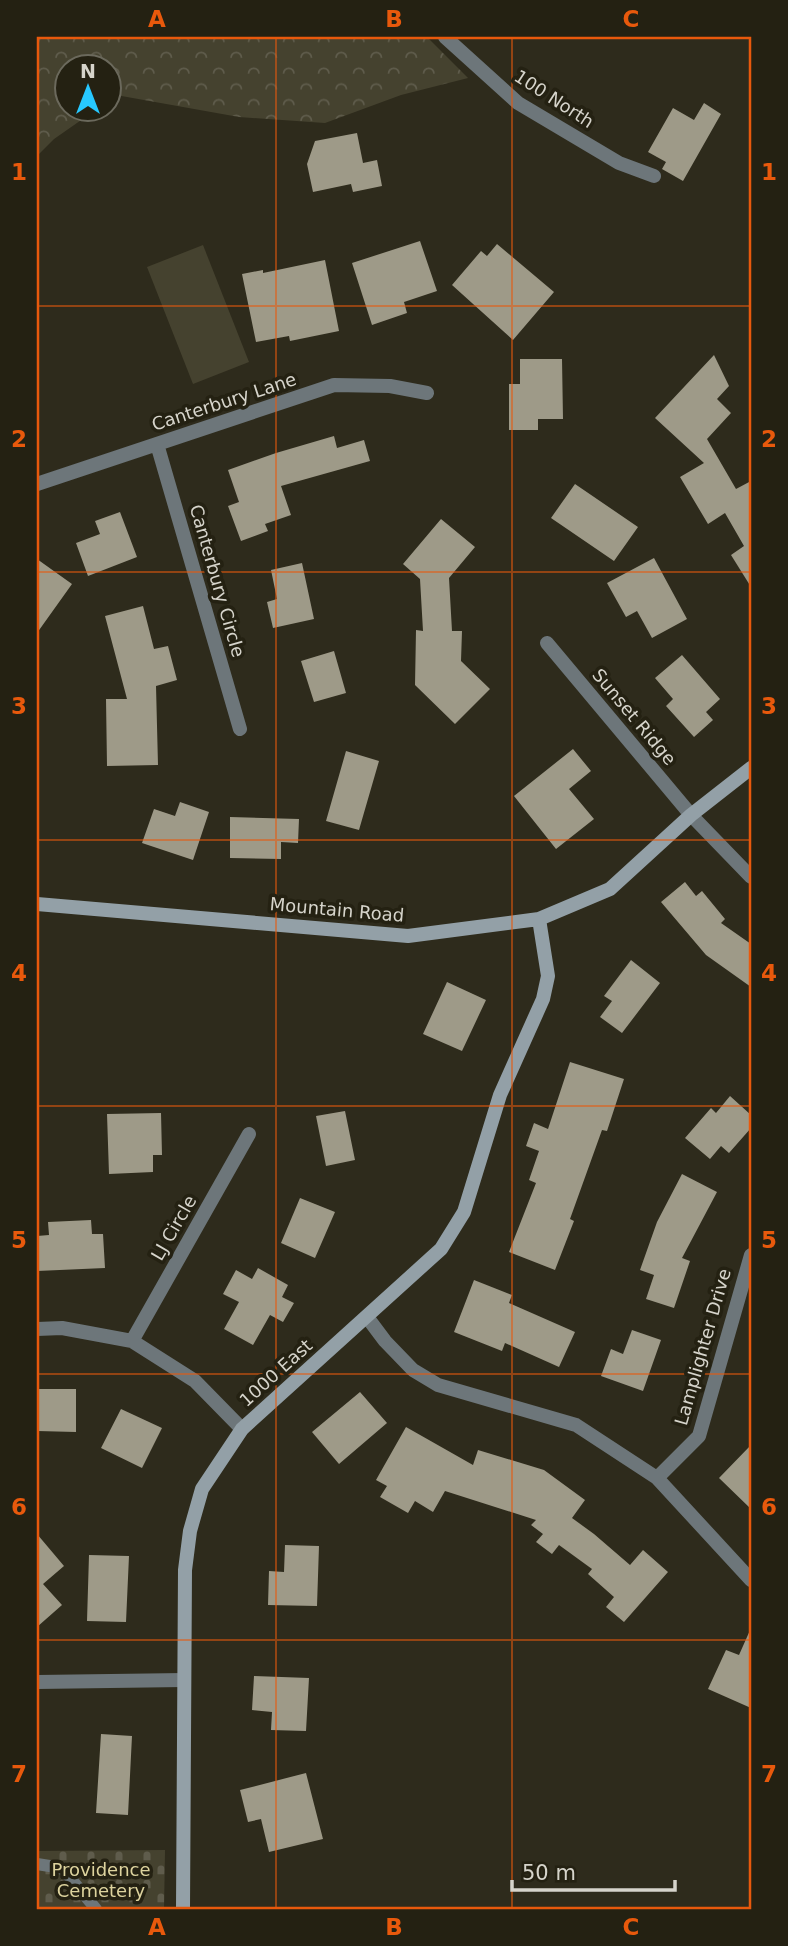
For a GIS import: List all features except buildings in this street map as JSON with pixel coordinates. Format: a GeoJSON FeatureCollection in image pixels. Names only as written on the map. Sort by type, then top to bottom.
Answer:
{"type":"FeatureCollection","features":[{"type":"Feature","properties":{"kind":"street","name":"100 North"},"geometry":{"type":"LineString","coordinates":[[445,37],[518,103],[619,163],[654,176]]}},
{"type":"Feature","properties":{"kind":"street","name":"Canterbury Lane"},"geometry":{"type":"LineString","coordinates":[[37,484],[334,385],[390,386],[427,393]]}},
{"type":"Feature","properties":{"kind":"street","name":"Canterbury Circle"},"geometry":{"type":"LineString","coordinates":[[157,444],[240,729]]}},
{"type":"Feature","properties":{"kind":"street","name":"Sunset Ridge"},"geometry":{"type":"LineString","coordinates":[[547,643],[691,815],[751,877]]}},
{"type":"Feature","properties":{"kind":"street","name":"Mountain Road"},"geometry":{"type":"LineString","coordinates":[[37,904],[408,936],[539,919],[610,889],[691,815],[751,768]]}},
{"type":"Feature","properties":{"kind":"street","name":"1000 East"},"geometry":{"type":"LineString","coordinates":[[183,1909],[185,1570],[190,1531],[202,1489],[242,1429],[440,1249],[464,1212],[500,1095],[543,999],[548,976],[539,919]]}},
{"type":"Feature","properties":{"kind":"street","name":"LJ Circle"},"geometry":{"type":"LineString","coordinates":[[132,1341],[249,1134]]}},
{"type":"Feature","properties":{"kind":"street","name":"Lamplighter Drive"},"geometry":{"type":"LineString","coordinates":[[657,1478],[699,1436],[751,1255]]}},
{"type":"Feature","properties":{"kind":"street"},"geometry":{"type":"LineString","coordinates":[[367,1317],[385,1341],[413,1370],[438,1385],[576,1425],[657,1478],[751,1580]]}},
{"type":"Feature","properties":{"kind":"street"},"geometry":{"type":"LineString","coordinates":[[37,1329],[62,1328],[132,1341],[195,1381],[242,1429]]}},
{"type":"Feature","properties":{"kind":"street"},"geometry":{"type":"LineString","coordinates":[[37,1682],[184,1680]]}},
{"type":"Feature","properties":{"kind":"lane"},"geometry":{"type":"LineString","coordinates":[[37,1864],[62,1868],[96,1909]]}},
{"type":"Feature","properties":{"kind":"green space"},"geometry":{"type":"Polygon","coordinates":[[[37,37],[427,37],[468,78],[401,95],[325,123],[239,117],[122,96],[122,52],[52,52],[52,122],[78,122],[54,139],[37,156],[37,37]]]}},
{"type":"Feature","properties":{"kind":"green space"},"geometry":{"type":"Polygon","coordinates":[[[203,245],[249,362],[193,384],[147,267],[203,245]]]}},
{"type":"Feature","properties":{"kind":"green space","name":"Providence Cemetery"},"geometry":{"type":"Polygon","coordinates":[[[165,1850],[164,1909],[37,1909],[37,1851],[165,1850]]]}}]}
